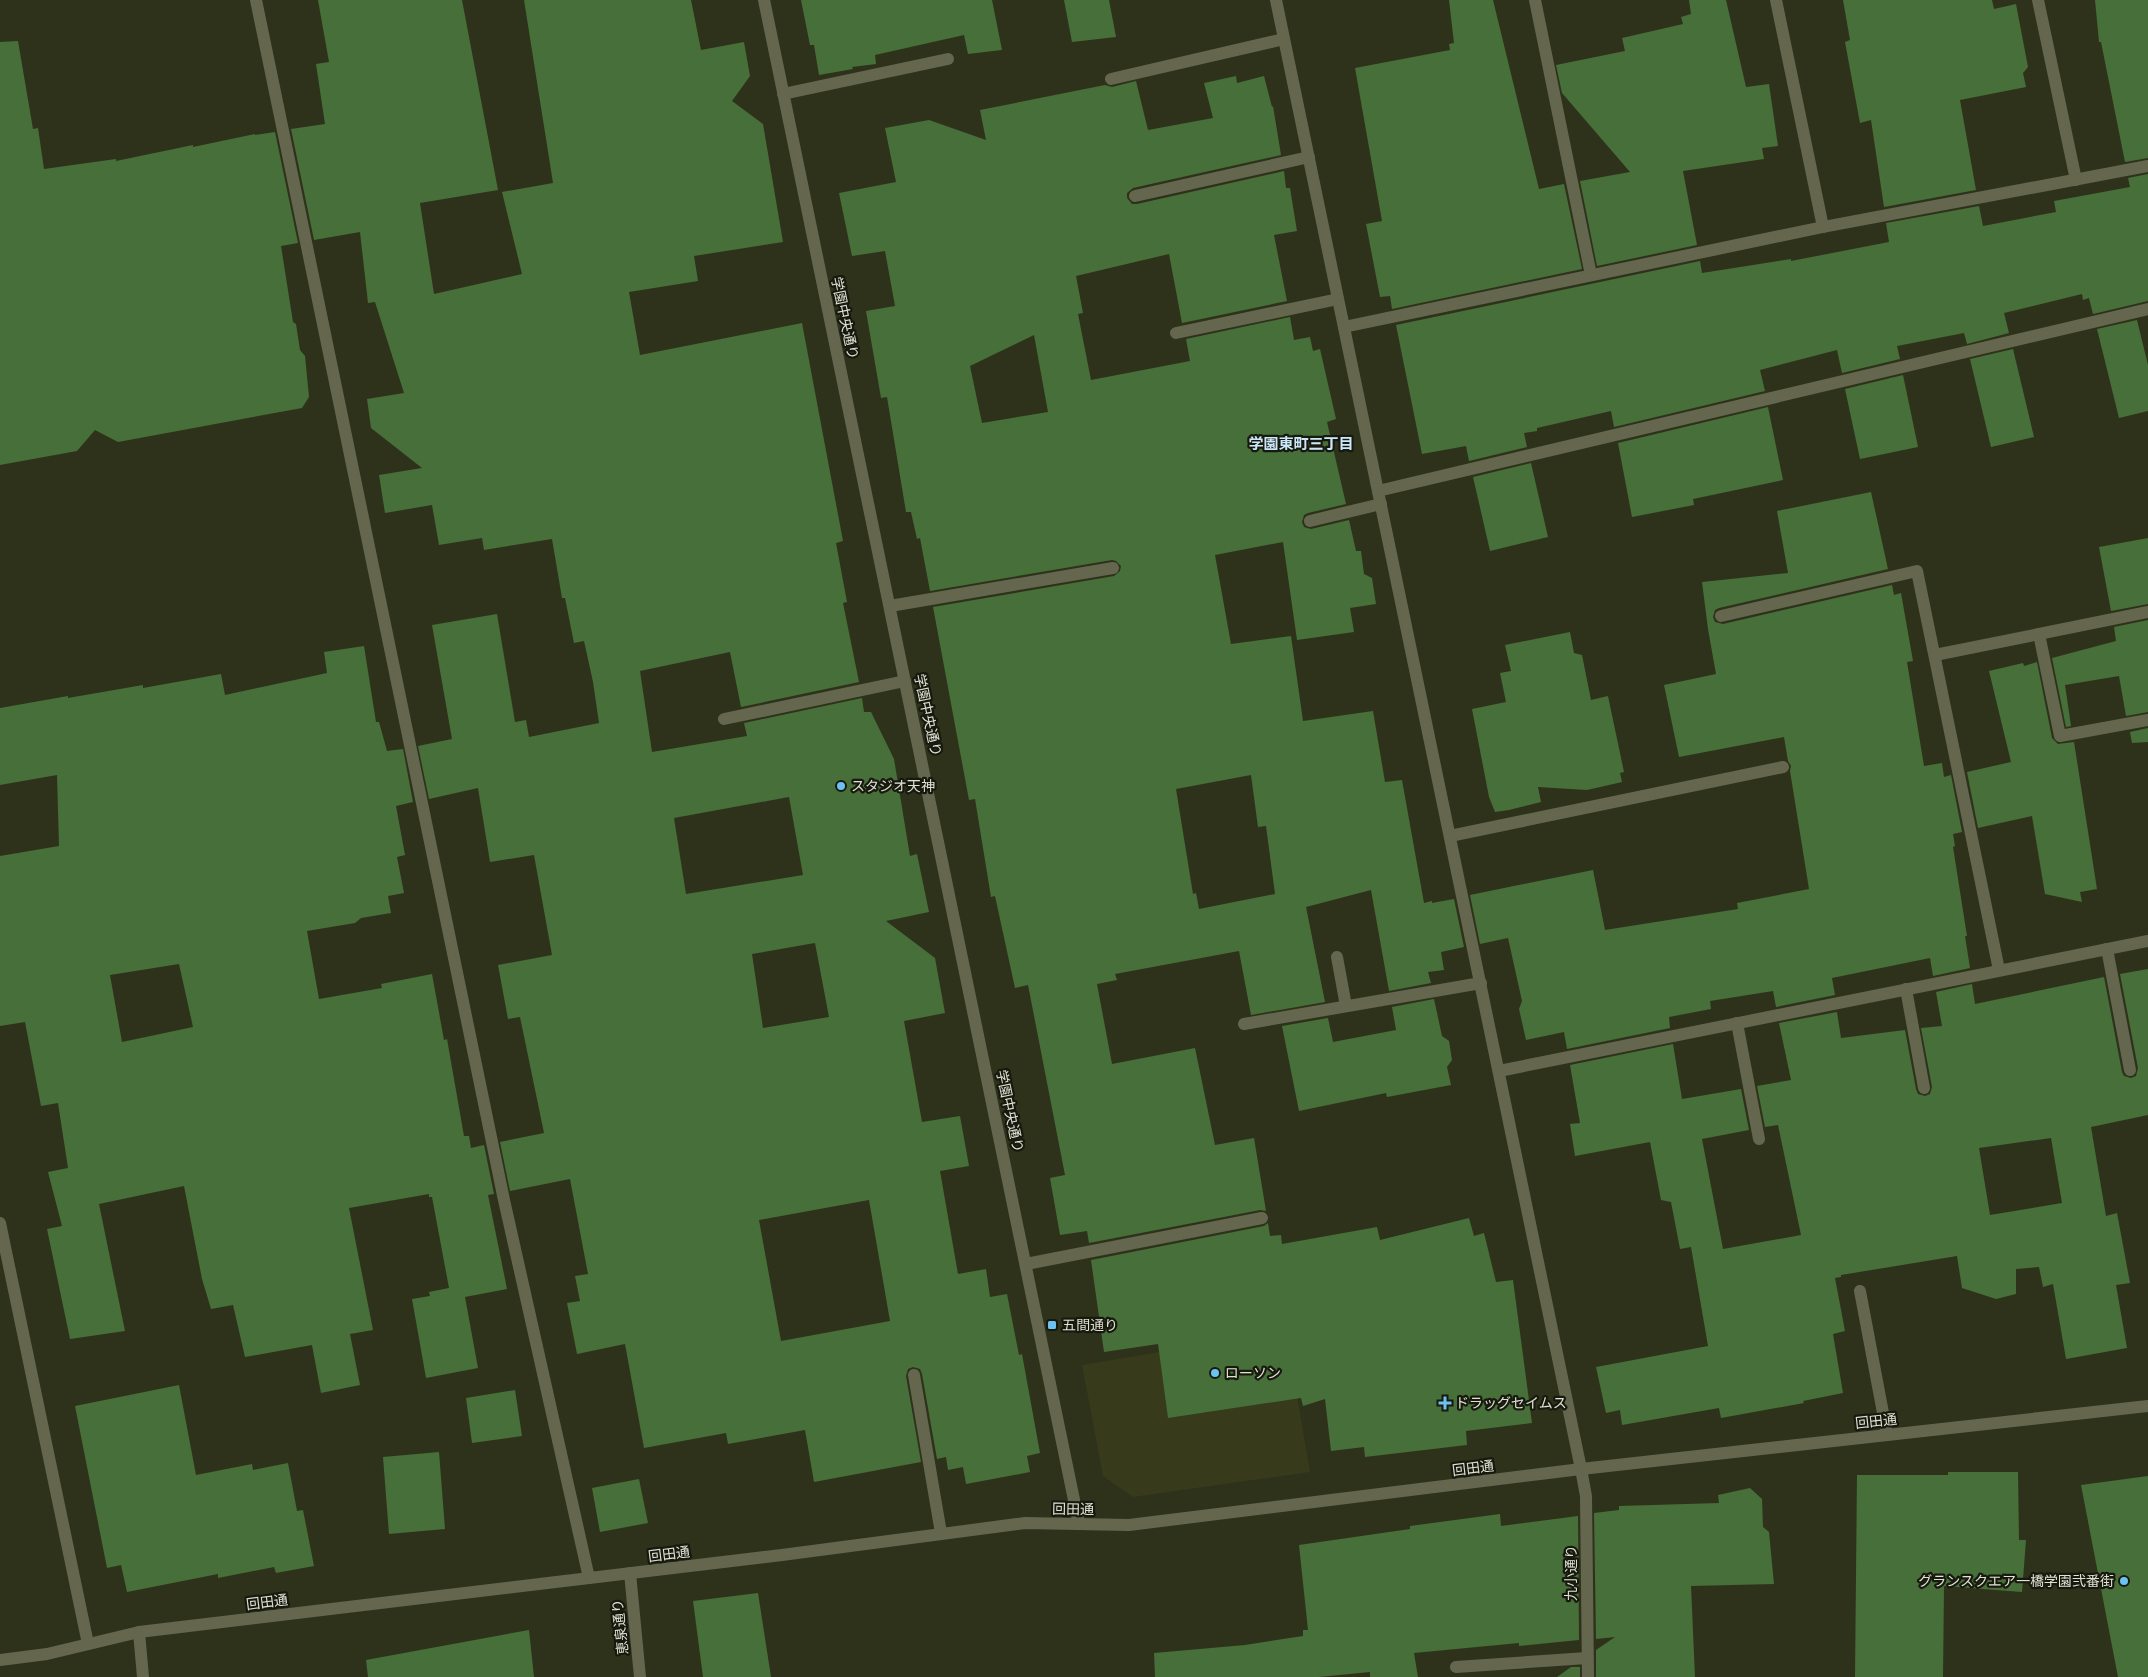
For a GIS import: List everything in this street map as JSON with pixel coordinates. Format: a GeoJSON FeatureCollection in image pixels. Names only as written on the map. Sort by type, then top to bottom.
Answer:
{"type":"FeatureCollection","features":[{"type":"Feature","properties":{"kind":"street"},"geometry":{"type":"LineString","coordinates":[[256,0],[504,1200],[589,1578]]}},
{"type":"Feature","properties":{"kind":"street","name":"学園中央通り"},"geometry":{"type":"LineString","coordinates":[[764,0],[1080,1524]]}},
{"type":"Feature","properties":{"kind":"street","name":"九小通り"},"geometry":{"type":"LineString","coordinates":[[1276,0],[1581,1469],[1586,1496],[1588,1677]]}},
{"type":"Feature","properties":{"kind":"street"},"geometry":{"type":"LineString","coordinates":[[1535,0],[1591,275]]}},
{"type":"Feature","properties":{"kind":"street"},"geometry":{"type":"LineString","coordinates":[[1776,0],[1823,227]]}},
{"type":"Feature","properties":{"kind":"street"},"geometry":{"type":"LineString","coordinates":[[2038,0],[2076,180]]}},
{"type":"Feature","properties":{"kind":"street"},"geometry":{"type":"LineString","coordinates":[[1111,79],[1284,39]]}},
{"type":"Feature","properties":{"kind":"street"},"geometry":{"type":"LineString","coordinates":[[783,94],[948,60]]}},
{"type":"Feature","properties":{"kind":"street"},"geometry":{"type":"LineString","coordinates":[[1135,196],[1309,157]]}},
{"type":"Feature","properties":{"kind":"street"},"geometry":{"type":"LineString","coordinates":[[1344,326],[1823,227],[2148,166]]}},
{"type":"Feature","properties":{"kind":"street"},"geometry":{"type":"LineString","coordinates":[[1176,333],[1338,299]]}},
{"type":"Feature","properties":{"kind":"street"},"geometry":{"type":"LineString","coordinates":[[1378,491],[2148,310]]}},
{"type":"Feature","properties":{"kind":"street"},"geometry":{"type":"LineString","coordinates":[[1310,521],[1381,504]]}},
{"type":"Feature","properties":{"kind":"street"},"geometry":{"type":"LineString","coordinates":[[890,606],[1113,568]]}},
{"type":"Feature","properties":{"kind":"street"},"geometry":{"type":"LineString","coordinates":[[1721,616],[1917,571],[1999,970]]}},
{"type":"Feature","properties":{"kind":"street"},"geometry":{"type":"LineString","coordinates":[[1935,655],[2148,612]]}},
{"type":"Feature","properties":{"kind":"street"},"geometry":{"type":"LineString","coordinates":[[2040,634],[2060,736],[2148,720]]}},
{"type":"Feature","properties":{"kind":"street"},"geometry":{"type":"LineString","coordinates":[[724,719],[905,681]]}},
{"type":"Feature","properties":{"kind":"street"},"geometry":{"type":"LineString","coordinates":[[1450,836],[1783,767]]}},
{"type":"Feature","properties":{"kind":"street"},"geometry":{"type":"LineString","coordinates":[[1499,1071],[2148,941]]}},
{"type":"Feature","properties":{"kind":"street"},"geometry":{"type":"LineString","coordinates":[[2107,949],[2130,1070]]}},
{"type":"Feature","properties":{"kind":"street"},"geometry":{"type":"LineString","coordinates":[[1336,957],[1346,1006]]}},
{"type":"Feature","properties":{"kind":"street"},"geometry":{"type":"LineString","coordinates":[[1244,1024],[1481,983]]}},
{"type":"Feature","properties":{"kind":"street"},"geometry":{"type":"LineString","coordinates":[[1906,989],[1924,1088]]}},
{"type":"Feature","properties":{"kind":"street"},"geometry":{"type":"LineString","coordinates":[[1737,1023],[1759,1138]]}},
{"type":"Feature","properties":{"kind":"street"},"geometry":{"type":"LineString","coordinates":[[1026,1264],[1262,1218]]}},
{"type":"Feature","properties":{"kind":"street"},"geometry":{"type":"LineString","coordinates":[[0,1223],[4,1259],[88,1644]]}},
{"type":"Feature","properties":{"kind":"street"},"geometry":{"type":"LineString","coordinates":[[1860,1291],[1887,1434]]}},
{"type":"Feature","properties":{"kind":"street"},"geometry":{"type":"LineString","coordinates":[[914,1375],[942,1533]]}},
{"type":"Feature","properties":{"kind":"street","name":"回田通"},"geometry":{"type":"LineString","coordinates":[[0,1660],[48,1654],[139,1632],[1025,1523],[1129,1525],[1581,1469],[2148,1406]]}},
{"type":"Feature","properties":{"kind":"street","name":"恵泉通り"},"geometry":{"type":"LineString","coordinates":[[630,1573],[640,1677]]}},
{"type":"Feature","properties":{"kind":"street"},"geometry":{"type":"LineString","coordinates":[[139,1632],[143,1677]]}},
{"type":"Feature","properties":{"kind":"street"},"geometry":{"type":"LineString","coordinates":[[1456,1667],[1587,1658]]}},
{"type":"Feature","properties":{"kind":"shaded area"},"geometry":{"type":"Polygon","coordinates":[[[1286,1331],[1310,1472],[1133,1497],[1103,1476],[1082,1365],[1286,1331]]]}},
{"type":"Feature","properties":{"kind":"building"},"geometry":{"type":"Polygon","coordinates":[[[318,0],[462,0],[498,190],[420,203],[434,294],[522,274],[502,192],[553,183],[524,0],[691,0],[701,50],[744,42],[750,76],[732,101],[763,124],[783,242],[694,256],[698,281],[629,292],[640,355],[802,323],[843,541],[836,543],[847,602],[843,603],[859,682],[741,707],[730,652],[640,671],[652,752],[747,736],[744,723],[862,698],[864,712],[871,712],[894,759],[910,856],[917,854],[929,912],[886,921],[935,958],[945,1013],[904,1021],[922,1122],[960,1116],[969,1166],[940,1171],[958,1274],[986,1269],[990,1297],[1007,1294],[1019,1355],[1022,1354],[1040,1453],[1027,1456],[1030,1472],[966,1484],[963,1467],[948,1470],[946,1457],[937,1459],[922,1374],[920,1369],[913,1367],[908,1369],[906,1376],[921,1462],[814,1482],[805,1430],[728,1444],[726,1433],[644,1448],[625,1344],[577,1354],[567,1303],[580,1301],[575,1276],[588,1274],[570,1179],[510,1191],[500,1142],[544,1133],[520,1017],[508,1019],[498,965],[552,955],[534,855],[490,862],[478,788],[429,799],[418,746],[452,739],[432,625],[497,614],[515,722],[526,720],[529,737],[599,723],[593,682],[584,641],[574,643],[565,598],[562,598],[552,539],[484,550],[482,538],[439,545],[432,505],[385,513],[379,475],[422,468],[371,428],[367,399],[404,393],[375,302],[368,303],[360,232],[314,240],[291,129],[325,124],[316,64],[329,62],[318,0]],[[789,797],[674,818],[686,894],[803,875],[789,797]],[[815,943],[752,954],[763,1028],[829,1017],[815,943]],[[869,1200],[759,1220],[781,1341],[890,1321],[869,1200]]]}},
{"type":"Feature","properties":{"kind":"building"},"geometry":{"type":"Polygon","coordinates":[[[801,0],[992,0],[1002,50],[968,54],[964,35],[875,55],[876,64],[852,67],[853,69],[819,75],[814,45],[810,45],[801,0]]]}},
{"type":"Feature","properties":{"kind":"building"},"geometry":{"type":"Polygon","coordinates":[[[1064,0],[1109,0],[1116,37],[1072,42],[1064,0]]]}},
{"type":"Feature","properties":{"kind":"building"},"geometry":{"type":"Polygon","coordinates":[[[1449,0],[1493,0],[1539,189],[1564,184],[1582,269],[1392,309],[1390,296],[1380,297],[1366,224],[1382,221],[1355,68],[1450,50],[1449,44],[1454,43],[1449,0]]]}},
{"type":"Feature","properties":{"kind":"building"},"geometry":{"type":"Polygon","coordinates":[[[1689,0],[1726,0],[1746,87],[1769,84],[1778,146],[1762,148],[1764,159],[1683,171],[1697,245],[1597,266],[1580,181],[1630,172],[1562,93],[1556,65],[1625,51],[1622,38],[1683,24],[1681,17],[1691,14],[1689,0]]]}},
{"type":"Feature","properties":{"kind":"building"},"geometry":{"type":"Polygon","coordinates":[[[1843,0],[1992,0],[1994,9],[2016,4],[2028,67],[2023,73],[2026,87],[1960,100],[1976,190],[1884,207],[1871,120],[1860,123],[1845,42],[1850,40],[1843,0]]]}},
{"type":"Feature","properties":{"kind":"building"},"geometry":{"type":"Polygon","coordinates":[[[2095,0],[2148,0],[2148,158],[2125,162],[2101,42],[2099,42],[2095,0]]]}},
{"type":"Feature","properties":{"kind":"building"},"geometry":{"type":"Polygon","coordinates":[[[18,41],[33,129],[38,128],[44,169],[116,159],[116,161],[193,145],[193,147],[255,134],[275,132],[298,243],[281,246],[293,322],[296,324],[300,350],[305,356],[309,397],[302,408],[118,442],[95,430],[77,451],[0,465],[0,42],[18,41]]]}},
{"type":"Feature","properties":{"kind":"building"},"geometry":{"type":"Polygon","coordinates":[[[1236,76],[1237,83],[1264,76],[1273,106],[1281,155],[1133,188],[1127,193],[1127,198],[1132,204],[1137,204],[1284,171],[1286,188],[1290,188],[1297,231],[1274,235],[1287,301],[1182,323],[1169,254],[1076,276],[1083,313],[1078,314],[1091,380],[1190,361],[1186,339],[1290,317],[1294,340],[1310,337],[1313,351],[1320,349],[1336,419],[1327,422],[1346,504],[1308,513],[1304,515],[1302,522],[1304,527],[1311,529],[1349,520],[1356,551],[1361,551],[1364,574],[1372,578],[1376,604],[1350,608],[1354,632],[1297,640],[1283,542],[1215,555],[1231,644],[1291,636],[1303,721],[1373,711],[1385,782],[1402,780],[1424,903],[1454,899],[1464,947],[1441,952],[1444,970],[1428,972],[1431,983],[1389,991],[1371,890],[1306,907],[1325,1002],[1251,1015],[1239,951],[1115,974],[1117,980],[1097,984],[1112,1064],[1195,1048],[1215,1145],[1254,1138],[1266,1211],[1260,1210],[1089,1243],[1087,1231],[1060,1235],[1050,1178],[1065,1175],[1028,985],[1015,988],[995,896],[991,897],[975,799],[969,800],[933,607],[1114,576],[1120,571],[1121,566],[1112,560],[930,591],[920,538],[917,539],[911,512],[906,512],[887,397],[881,398],[866,311],[895,306],[885,251],[852,256],[839,193],[896,182],[885,128],[929,120],[986,140],[980,110],[1105,85],[1112,87],[1136,81],[1148,130],[1213,118],[1204,83],[1236,76]],[[1034,335],[970,366],[982,423],[1048,412],[1034,335]],[[1251,775],[1176,789],[1193,894],[1196,893],[1199,909],[1275,894],[1266,826],[1258,827],[1251,775]]]}},
{"type":"Feature","properties":{"kind":"building"},"geometry":{"type":"Polygon","coordinates":[[[2148,174],[2148,301],[2093,314],[2089,298],[2083,300],[2082,294],[2004,313],[2009,333],[1967,344],[1964,333],[1897,346],[1900,359],[1842,373],[1837,350],[1760,370],[1765,391],[1614,427],[1611,411],[1537,428],[1537,431],[1524,433],[1527,447],[1469,461],[1466,446],[1422,454],[1396,325],[1700,261],[1702,273],[1791,259],[1791,261],[1889,242],[1886,223],[1979,206],[1983,226],[2056,212],[2054,201],[2130,187],[2128,178],[2148,174]]]}},
{"type":"Feature","properties":{"kind":"building"},"geometry":{"type":"Polygon","coordinates":[[[2137,320],[2148,365],[2148,411],[2119,418],[2097,329],[2137,320]]]}},
{"type":"Feature","properties":{"kind":"building"},"geometry":{"type":"Polygon","coordinates":[[[2013,349],[2034,437],[1991,447],[1970,359],[2013,349]]]}},
{"type":"Feature","properties":{"kind":"building"},"geometry":{"type":"Polygon","coordinates":[[[1903,375],[1918,447],[1860,459],[1845,389],[1903,375]]]}},
{"type":"Feature","properties":{"kind":"building"},"geometry":{"type":"Polygon","coordinates":[[[1768,407],[1783,480],[1693,499],[1694,505],[1632,517],[1618,443],[1768,407]]]}},
{"type":"Feature","properties":{"kind":"building"},"geometry":{"type":"Polygon","coordinates":[[[1531,463],[1548,537],[1490,551],[1473,477],[1531,463]]]}},
{"type":"Feature","properties":{"kind":"building"},"geometry":{"type":"Polygon","coordinates":[[[1871,492],[1888,569],[1719,608],[1715,610],[1713,617],[1715,622],[1723,624],[1892,585],[1894,595],[1901,593],[1913,661],[1907,662],[1924,766],[1942,763],[1944,777],[1951,775],[1962,832],[1953,834],[1955,846],[1953,847],[1970,968],[1933,976],[1930,958],[1832,978],[1835,995],[1776,1007],[1773,991],[1710,1001],[1711,1009],[1669,1017],[1670,1028],[1567,1049],[1564,1032],[1526,1040],[1519,1009],[1522,1001],[1508,938],[1480,944],[1470,895],[1593,870],[1605,930],[1738,909],[1737,903],[1809,889],[1790,771],[1791,766],[1788,761],[1784,737],[1679,757],[1664,685],[1716,674],[1702,582],[1788,573],[1777,511],[1871,492]]]}},
{"type":"Feature","properties":{"kind":"building"},"geometry":{"type":"Polygon","coordinates":[[[2148,538],[2148,604],[2111,611],[2099,547],[2148,538]]]}},
{"type":"Feature","properties":{"kind":"building"},"geometry":{"type":"Polygon","coordinates":[[[2148,620],[2148,712],[2126,716],[2119,676],[2065,685],[2071,726],[2066,727],[2052,658],[2116,641],[2114,627],[2148,620]]]}},
{"type":"Feature","properties":{"kind":"building"},"geometry":{"type":"Polygon","coordinates":[[[1570,632],[1574,653],[1582,655],[1591,700],[1608,696],[1624,772],[1620,773],[1622,782],[1587,790],[1538,787],[1541,802],[1495,812],[1489,797],[1472,709],[1506,702],[1500,673],[1511,671],[1505,645],[1570,632]]]}},
{"type":"Feature","properties":{"kind":"building"},"geometry":{"type":"Polygon","coordinates":[[[364,646],[376,722],[379,722],[387,751],[403,749],[413,802],[396,806],[405,855],[397,857],[404,893],[388,896],[391,913],[361,918],[355,923],[307,931],[319,999],[382,988],[381,984],[432,974],[444,1040],[447,1039],[464,1136],[469,1136],[471,1148],[484,1145],[494,1194],[488,1195],[507,1289],[465,1297],[478,1368],[426,1378],[412,1299],[430,1296],[429,1292],[449,1288],[432,1197],[429,1197],[429,1194],[349,1208],[373,1330],[350,1334],[360,1385],[321,1393],[312,1345],[245,1357],[233,1305],[211,1309],[202,1279],[184,1186],[99,1204],[125,1331],[70,1339],[47,1229],[62,1226],[48,1172],[68,1168],[58,1103],[41,1106],[25,1022],[0,1026],[0,856],[59,846],[57,775],[0,785],[0,708],[143,685],[143,688],[221,674],[225,695],[327,673],[324,652],[364,646]],[[179,964],[110,975],[122,1042],[193,1027],[179,964]]]}},
{"type":"Feature","properties":{"kind":"building"},"geometry":{"type":"Polygon","coordinates":[[[2037,662],[2052,738],[2058,744],[2074,742],[2097,889],[2080,892],[2082,902],[2045,894],[2032,816],[1978,828],[1967,772],[2011,762],[1989,671],[2023,663],[2024,666],[2037,662]]]}},
{"type":"Feature","properties":{"kind":"building"},"geometry":{"type":"Polygon","coordinates":[[[2148,728],[2148,742],[2132,743],[2130,732],[2148,728]]]}},
{"type":"Feature","properties":{"kind":"building"},"geometry":{"type":"Polygon","coordinates":[[[2148,969],[2148,1115],[2091,1127],[2106,1216],[2117,1213],[2130,1283],[2116,1285],[2127,1348],[2066,1359],[2053,1284],[2043,1287],[2039,1267],[2016,1269],[2016,1294],[1996,1299],[1962,1288],[1957,1256],[1841,1275],[1841,1277],[1835,1278],[1845,1331],[1833,1334],[1843,1393],[1803,1401],[1804,1403],[1721,1418],[1719,1408],[1622,1425],[1620,1410],[1606,1413],[1596,1367],[1708,1346],[1691,1247],[1680,1249],[1671,1202],[1661,1200],[1650,1142],[1575,1156],[1570,1124],[1580,1123],[1570,1065],[1673,1044],[1682,1099],[1741,1089],[1749,1130],[1702,1139],[1723,1249],[1801,1235],[1778,1125],[1765,1127],[1757,1086],[1791,1080],[1779,1023],[1837,1012],[1841,1038],[1905,1030],[1916,1089],[1918,1094],[1925,1096],[1930,1094],[1932,1087],[1921,1028],[1942,1026],[1936,992],[1972,984],[1975,1004],[2104,977],[2122,1072],[2124,1076],[2131,1078],[2136,1076],[2138,1068],[2120,974],[2148,969]],[[2051,1138],[1979,1148],[1990,1215],[2062,1203],[2051,1138]]]}},
{"type":"Feature","properties":{"kind":"building"},"geometry":{"type":"Polygon","coordinates":[[[1434,999],[1442,1036],[1449,1041],[1452,1060],[1447,1067],[1451,1085],[1387,1097],[1386,1093],[1299,1111],[1282,1026],[1328,1018],[1333,1042],[1396,1030],[1392,1007],[1434,999]]]}},
{"type":"Feature","properties":{"kind":"building"},"geometry":{"type":"Polygon","coordinates":[[[1469,1218],[1474,1236],[1484,1233],[1496,1282],[1513,1280],[1532,1423],[1466,1431],[1467,1445],[1365,1457],[1364,1447],[1331,1451],[1325,1399],[1303,1406],[1301,1398],[1168,1418],[1158,1344],[1104,1352],[1091,1260],[1264,1226],[1268,1223],[1270,1236],[1281,1235],[1282,1244],[1377,1227],[1380,1240],[1469,1218]]]}},
{"type":"Feature","properties":{"kind":"building"},"geometry":{"type":"Polygon","coordinates":[[[179,1385],[196,1475],[252,1464],[253,1470],[288,1463],[297,1511],[303,1510],[314,1566],[276,1573],[274,1567],[218,1578],[218,1574],[127,1592],[121,1565],[107,1568],[75,1406],[179,1385]]]}},
{"type":"Feature","properties":{"kind":"building"},"geometry":{"type":"Polygon","coordinates":[[[515,1390],[522,1436],[472,1443],[466,1398],[515,1390]]]}},
{"type":"Feature","properties":{"kind":"building"},"geometry":{"type":"Polygon","coordinates":[[[439,1452],[445,1529],[389,1534],[383,1457],[439,1452]]]}},
{"type":"Feature","properties":{"kind":"building"},"geometry":{"type":"Polygon","coordinates":[[[1948,1472],[2018,1472],[2019,1540],[2026,1540],[2022,1592],[1944,1586],[1943,1677],[1855,1677],[1857,1475],[1948,1475],[1948,1472]]]}},
{"type":"Feature","properties":{"kind":"building","name":"グランスクエア一橋学園弐番街"},"geometry":{"type":"Polygon","coordinates":[[[2148,1476],[2148,1677],[2118,1677],[2081,1485],[2148,1476]]]}},
{"type":"Feature","properties":{"kind":"building"},"geometry":{"type":"Polygon","coordinates":[[[639,1479],[648,1523],[600,1532],[592,1488],[639,1479]]]}},
{"type":"Feature","properties":{"kind":"building"},"geometry":{"type":"Polygon","coordinates":[[[1750,1488],[1762,1499],[1763,1527],[1769,1532],[1774,1584],[1691,1586],[1695,1677],[1596,1677],[1596,1650],[1615,1637],[1596,1639],[1594,1513],[1619,1510],[1619,1506],[1719,1503],[1718,1495],[1750,1488]]]}},
{"type":"Feature","properties":{"kind":"building"},"geometry":{"type":"Polygon","coordinates":[[[1500,1514],[1501,1526],[1578,1516],[1579,1640],[1519,1646],[1519,1643],[1414,1653],[1418,1677],[1370,1677],[1370,1672],[1319,1677],[1155,1677],[1154,1653],[1245,1645],[1303,1636],[1303,1630],[1308,1630],[1299,1545],[1410,1529],[1410,1526],[1500,1514]]]}},
{"type":"Feature","properties":{"kind":"building"},"geometry":{"type":"Polygon","coordinates":[[[758,1593],[771,1677],[703,1677],[693,1601],[758,1593]]]}},
{"type":"Feature","properties":{"kind":"building"},"geometry":{"type":"Polygon","coordinates":[[[529,1630],[534,1677],[368,1677],[366,1660],[529,1630]]]}},
{"type":"Feature","properties":{"kind":"building"},"geometry":{"type":"Polygon","coordinates":[[[1571,1667],[1580,1667],[1580,1677],[1557,1677],[1571,1667]]]}},
{"type":"Feature","properties":{"kind":"place","name":"スタジオ天神"},"geometry":{"type":"Point","coordinates":[841,786]}},
{"type":"Feature","properties":{"kind":"place","name":"五間通り"},"geometry":{"type":"Point","coordinates":[1052,1325]}},
{"type":"Feature","properties":{"kind":"place","name":"ローソン"},"geometry":{"type":"Point","coordinates":[1215,1373]}},
{"type":"Feature","properties":{"kind":"place","name":"ドラッグセイムス"},"geometry":{"type":"Point","coordinates":[1445,1403]}},
{"type":"Feature","properties":{"kind":"place","name":"グランスクエア一橋学園弐番街"},"geometry":{"type":"Point","coordinates":[2124,1581]}},
{"type":"Feature","properties":{"kind":"district","name":"学園東町三丁目"},"geometry":{"type":"Point","coordinates":[1301,444]}}]}
